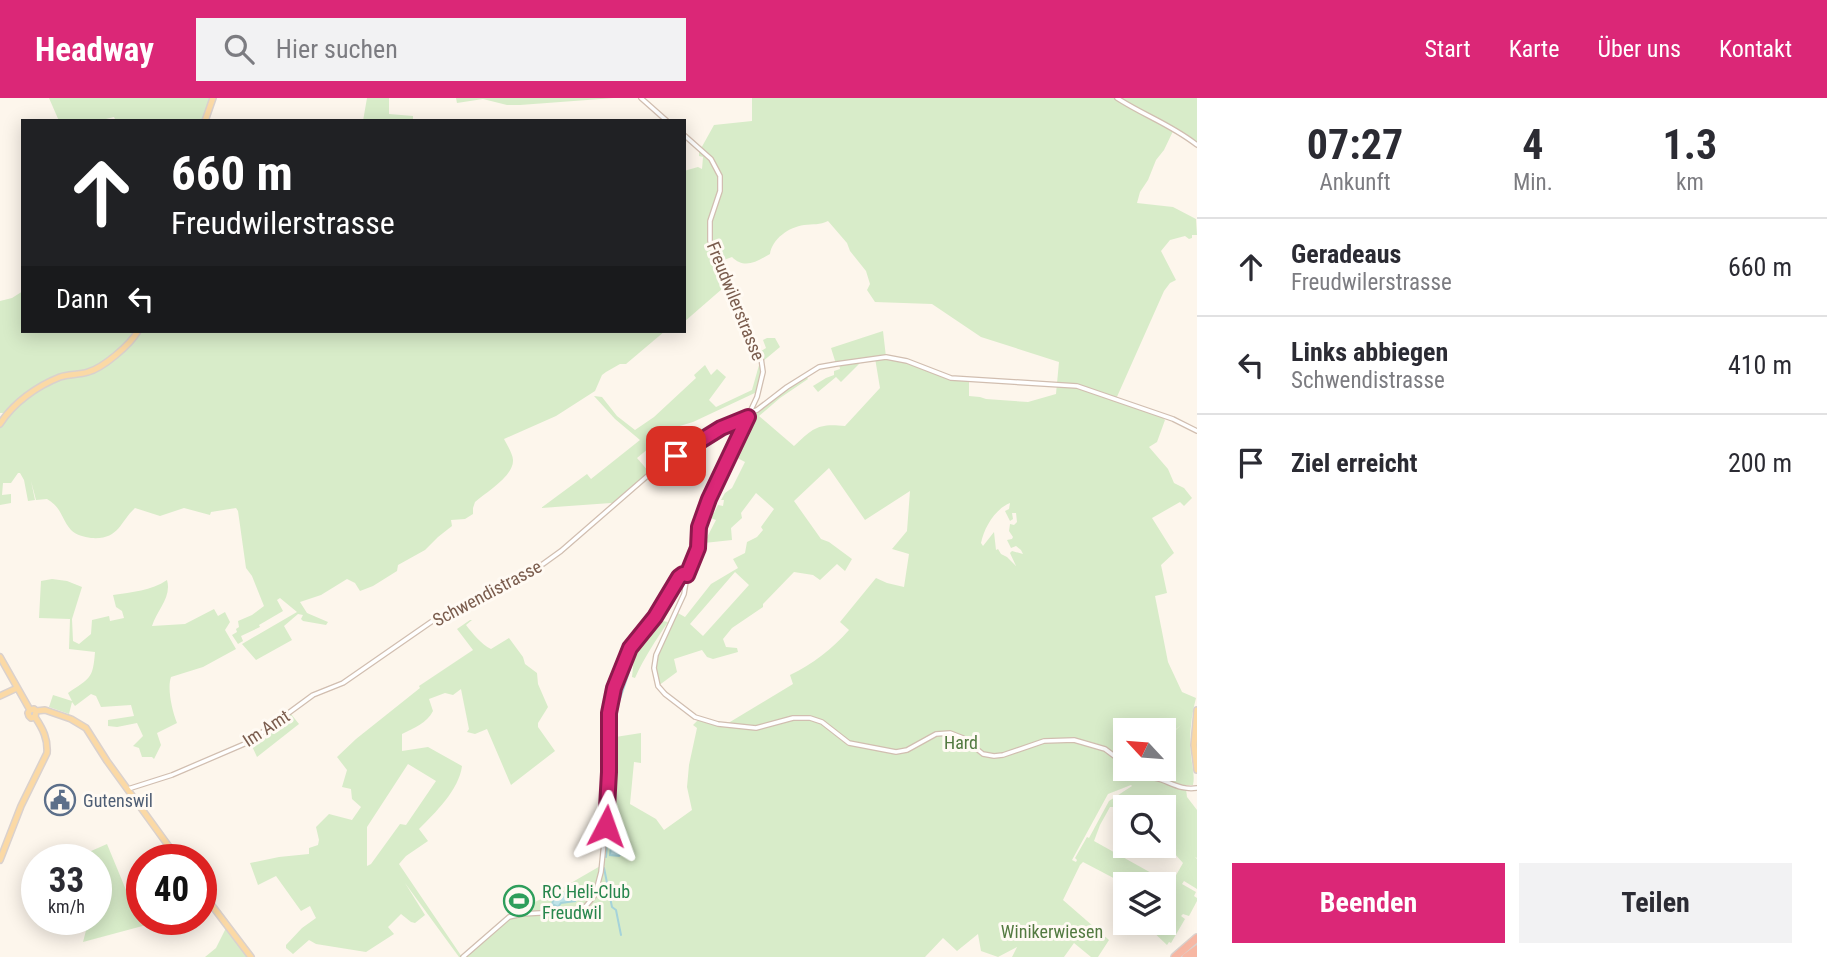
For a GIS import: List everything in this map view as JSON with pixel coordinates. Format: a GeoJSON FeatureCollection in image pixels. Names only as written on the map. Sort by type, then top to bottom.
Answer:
{"type":"FeatureCollection","features":[{"type":"Feature","properties":{"kind":"highway"},"geometry":{"type":"LineString","coordinates":[[1177,957],[1197,938]]}},
{"type":"Feature","properties":{"kind":"highway"},"geometry":{"type":"LineString","coordinates":[[1177,957],[1197,946]]}},
{"type":"Feature","properties":{"kind":"highway"},"geometry":{"type":"LineString","coordinates":[[1186,957],[1197,946]]}},
{"type":"Feature","properties":{"kind":"main road"},"geometry":{"type":"LineString","coordinates":[[206,119],[213,98]]}},
{"type":"Feature","properties":{"kind":"main road"},"geometry":{"type":"LineString","coordinates":[[0,424],[13,408],[30,394],[59,378],[95,369],[128,345],[137,333]]}},
{"type":"Feature","properties":{"kind":"main road"},"geometry":{"type":"LineString","coordinates":[[0,657],[34,713],[46,736],[47,745],[47,753],[21,806],[0,860]]}},
{"type":"Feature","properties":{"kind":"main road"},"geometry":{"type":"LineString","coordinates":[[0,696],[17,688]]}},
{"type":"Feature","properties":{"kind":"main road"},"geometry":{"type":"LineString","coordinates":[[34,713],[45,710],[82,724],[167,844]]}},
{"type":"Feature","properties":{"kind":"main road"},"geometry":{"type":"LineString","coordinates":[[1197,710],[1194,745],[1197,770]]}},
{"type":"Feature","properties":{"kind":"main road"},"geometry":{"type":"LineString","coordinates":[[217,912],[251,957]]}},
{"type":"Feature","properties":{"kind":"street"},"geometry":{"type":"LineString","coordinates":[[641,98],[665,119]]}},
{"type":"Feature","properties":{"kind":"street"},"geometry":{"type":"LineString","coordinates":[[1117,98],[1142,114],[1177,130],[1197,145]]}},
{"type":"Feature","properties":{"kind":"street","name":"Freudwilerstrasse"},"geometry":{"type":"LineString","coordinates":[[686,137],[710,159],[720,176],[720,191],[710,221],[709,236],[712,248],[725,270],[739,316],[762,362],[763,372],[761,385],[749,415],[709,499],[699,527],[698,548],[687,575],[684,594],[656,655],[656,682],[662,691],[699,719],[749,728],[793,718],[810,718],[822,722],[849,743],[896,752],[907,750],[931,736],[946,732],[963,738],[990,756],[1003,755],[1048,740],[1074,740],[1105,749],[1113,755]]}},
{"type":"Feature","properties":{"kind":"street","name":"Schwendistrasse"},"geometry":{"type":"LineString","coordinates":[[395,648],[444,613],[543,564],[660,465],[721,428],[749,415],[819,368],[886,357],[907,361],[951,378],[1077,386],[1173,419],[1197,431]]}},
{"type":"Feature","properties":{"kind":"street"},"geometry":{"type":"LineString","coordinates":[[463,957],[512,916],[576,911],[586,906],[593,898],[601,872],[608,796],[609,713],[614,688],[630,648],[655,617],[679,577],[687,575]]}},
{"type":"Feature","properties":{"kind":"street","name":"Im Amt"},"geometry":{"type":"LineString","coordinates":[[128,789],[172,775],[249,742],[313,695],[343,682],[395,648]]}},
{"type":"Feature","properties":{"kind":"street"},"geometry":{"type":"LineString","coordinates":[[1164,781],[1182,788],[1197,788]]}},
{"type":"Feature","properties":{"kind":"green space"},"geometry":{"type":"Polygon","coordinates":[[[49,98],[213,98],[206,119],[58,119],[49,98]]]}},
{"type":"Feature","properties":{"kind":"green space"},"geometry":{"type":"Polygon","coordinates":[[[367,98],[389,98],[389,114],[413,116],[413,119],[363,119],[367,98]]]}},
{"type":"Feature","properties":{"kind":"green space"},"geometry":{"type":"Polygon","coordinates":[[[456,98],[614,98],[507,105],[483,99],[457,103],[456,98]]]}},
{"type":"Feature","properties":{"kind":"green space"},"geometry":{"type":"Polygon","coordinates":[[[752,98],[1197,98],[1197,144],[1175,127],[1140,192],[1137,203],[1173,207],[1196,219],[1197,235],[1192,235],[1189,239],[1185,236],[1170,240],[1161,251],[1176,280],[1164,291],[1116,399],[1159,414],[1165,420],[1157,442],[1149,447],[1168,469],[1174,483],[1184,488],[1192,498],[1184,506],[1180,502],[1152,518],[1174,553],[1161,565],[1167,593],[1155,596],[1168,662],[1182,692],[1196,698],[1190,734],[1193,785],[1181,785],[1171,781],[1176,781],[1176,730],[1181,725],[1176,729],[1176,718],[1113,718],[1113,781],[1164,781],[1186,789],[1187,797],[1197,810],[1197,889],[1184,881],[1182,884],[1196,892],[1194,896],[1197,901],[1189,916],[1181,916],[1185,919],[1176,934],[1176,875],[1183,863],[1176,855],[1176,795],[1118,795],[1131,785],[1108,794],[1072,860],[1076,862],[1075,858],[1087,837],[1089,838],[1113,798],[1113,807],[1110,807],[1094,841],[1113,852],[1113,858],[1124,858],[1150,872],[1113,872],[1113,878],[1083,862],[1063,900],[1109,940],[1098,957],[1091,957],[1074,943],[1064,957],[1012,957],[1017,947],[998,957],[981,951],[978,934],[957,951],[943,938],[925,957],[463,957],[503,921],[518,914],[509,896],[522,889],[529,905],[602,865],[609,738],[641,733],[641,763],[634,762],[630,804],[656,819],[664,830],[692,810],[687,787],[697,728],[693,725],[699,719],[725,725],[793,684],[790,675],[822,656],[849,630],[840,622],[876,578],[904,587],[909,554],[892,549],[907,531],[910,491],[865,520],[829,468],[794,501],[821,539],[852,559],[845,571],[837,564],[820,580],[813,575],[794,572],[763,607],[732,628],[723,639],[726,647],[737,648],[738,652],[713,659],[707,657],[702,650],[674,659],[677,672],[658,686],[655,662],[676,612],[685,617],[711,584],[738,568],[733,559],[745,553],[747,542],[763,530],[761,527],[774,509],[756,493],[741,513],[742,518],[731,528],[732,540],[704,543],[716,520],[703,515],[705,510],[714,513],[718,505],[723,506],[724,500],[721,500],[732,488],[745,462],[730,454],[748,418],[754,412],[805,375],[808,379],[759,416],[794,446],[816,428],[828,425],[845,426],[880,388],[875,358],[863,360],[841,382],[836,377],[818,392],[813,386],[840,369],[831,348],[883,331],[886,357],[946,377],[969,379],[969,396],[1028,402],[1056,394],[1059,362],[981,337],[932,304],[875,302],[867,290],[870,284],[866,271],[828,221],[798,226],[787,231],[774,243],[770,254],[756,261],[746,264],[732,257],[721,261],[730,282],[686,320],[686,170],[698,167],[702,169],[703,157],[699,156],[714,125],[752,121],[752,98]],[[1010,503],[991,520],[981,543],[983,546],[994,532],[996,550],[1016,566],[1010,553],[1012,551],[1023,554],[1016,546],[1011,548],[1007,540],[1013,537],[1009,531],[1010,524],[1017,522],[1016,513],[1012,513],[1013,519],[1010,521],[1005,511],[1009,509],[1010,503]],[[735,572],[690,624],[703,636],[749,585],[735,572]]]}},
{"type":"Feature","properties":{"kind":"green space"},"geometry":{"type":"Polygon","coordinates":[[[21,292],[21,333],[663,333],[626,364],[620,364],[602,375],[595,391],[556,416],[504,439],[512,455],[512,466],[504,478],[475,502],[473,514],[465,519],[451,520],[452,526],[425,550],[398,565],[397,571],[373,586],[360,591],[355,583],[347,579],[321,595],[300,602],[307,613],[328,622],[326,625],[303,621],[303,615],[298,614],[284,626],[292,640],[256,660],[242,644],[297,612],[280,598],[277,600],[283,611],[241,636],[243,641],[238,644],[232,635],[237,632],[238,621],[264,606],[246,568],[236,508],[211,512],[210,515],[184,508],[160,516],[135,508],[113,533],[100,538],[88,538],[71,530],[59,510],[47,499],[36,500],[31,481],[35,500],[28,501],[20,473],[11,483],[3,483],[2,495],[11,494],[11,503],[0,505],[0,428],[8,416],[0,413],[0,301],[21,292]]]}},
{"type":"Feature","properties":{"kind":"green space"},"geometry":{"type":"Polygon","coordinates":[[[775,338],[780,347],[762,362],[759,391],[693,422],[673,428],[637,458],[650,473],[615,504],[541,508],[587,474],[591,479],[640,440],[615,419],[594,396],[602,397],[617,416],[635,430],[654,417],[696,378],[694,375],[705,365],[711,375],[717,369],[726,377],[709,400],[716,407],[752,390],[761,358],[758,353],[766,348],[763,340],[775,338]]]}},
{"type":"Feature","properties":{"kind":"green space"},"geometry":{"type":"Polygon","coordinates":[[[52,579],[82,587],[72,619],[73,641],[79,644],[91,634],[92,620],[109,616],[110,621],[124,618],[122,611],[116,607],[113,595],[148,589],[167,580],[166,598],[152,626],[185,624],[214,609],[218,616],[225,612],[230,622],[225,630],[236,649],[203,667],[171,677],[171,700],[177,723],[157,733],[161,745],[154,759],[142,757],[139,748],[133,746],[143,736],[137,723],[108,726],[108,720],[134,716],[131,705],[101,707],[96,696],[91,694],[75,706],[72,702],[69,714],[49,707],[53,695],[72,701],[68,693],[89,677],[95,652],[69,649],[70,619],[39,618],[41,581],[52,579]]]}},
{"type":"Feature","properties":{"kind":"green space"},"geometry":{"type":"Polygon","coordinates":[[[472,620],[466,625],[491,649],[509,638],[525,664],[537,673],[538,684],[548,707],[538,727],[555,751],[511,785],[487,729],[475,734],[467,732],[469,729],[461,689],[453,695],[445,693],[429,699],[433,711],[427,719],[402,734],[402,751],[428,747],[462,766],[451,792],[419,829],[428,841],[399,864],[462,957],[459,957],[405,883],[425,915],[415,923],[401,914],[388,927],[394,934],[366,952],[316,944],[309,940],[293,954],[286,945],[316,918],[310,906],[301,911],[276,876],[258,885],[250,863],[309,854],[309,848],[318,845],[316,827],[329,814],[352,820],[361,807],[352,799],[351,789],[342,787],[347,770],[337,757],[420,688],[419,686],[473,650],[457,629],[472,620]],[[408,764],[367,827],[367,866],[400,824],[406,825],[436,781],[408,764]]]}},
{"type":"Feature","properties":{"kind":"green space"},"geometry":{"type":"Polygon","coordinates":[[[663,621],[668,622],[635,678],[632,677],[634,658],[626,654],[630,648],[639,650],[663,621]]]}},
{"type":"Feature","properties":{"kind":"green space"},"geometry":{"type":"Polygon","coordinates":[[[291,714],[299,724],[257,757],[250,742],[291,714]]]}},
{"type":"Feature","properties":{"kind":"green space"},"geometry":{"type":"Polygon","coordinates":[[[112,856],[126,890],[126,930],[112,934],[112,856]]]}},
{"type":"Feature","properties":{"kind":"green space"},"geometry":{"type":"Polygon","coordinates":[[[217,906],[255,957],[205,957],[216,948],[227,926],[217,913],[217,906]]]}},
{"type":"Feature","properties":{"kind":"green space"},"geometry":{"type":"Polygon","coordinates":[[[85,935],[109,935],[83,942],[85,935]]]}},
{"type":"Feature","properties":{"kind":"green space"},"geometry":{"type":"Polygon","coordinates":[[[1156,935],[1176,935],[1167,945],[1156,935]]]}},
{"type":"Feature","properties":{"kind":"water"},"geometry":{"type":"Polygon","coordinates":[[[625,832],[627,841],[621,853],[619,856],[610,855],[612,837],[625,832]]]}},
{"type":"Feature","properties":{"kind":"water"},"geometry":{"type":"Polygon","coordinates":[[[574,891],[579,896],[575,901],[561,903],[558,907],[552,904],[558,896],[574,891]]]}},
{"type":"Feature","properties":{"kind":"waterway"},"geometry":{"type":"LineString","coordinates":[[610,716],[619,702],[632,663]]}},
{"type":"Feature","properties":{"kind":"waterway"},"geometry":{"type":"LineString","coordinates":[[605,778],[606,748]]}},
{"type":"Feature","properties":{"kind":"waterway"},"geometry":{"type":"LineString","coordinates":[[606,857],[611,791]]}},
{"type":"Feature","properties":{"kind":"waterway"},"geometry":{"type":"LineString","coordinates":[[604,868],[621,935]]}},
{"type":"Feature","properties":{"kind":"place","name":"Gutenswil"},"geometry":{"type":"Point","coordinates":[60,800]}},
{"type":"Feature","properties":{"kind":"place","name":"RC Heli-Club Freudwil"},"geometry":{"type":"Point","coordinates":[519,901]}},
{"type":"Feature","properties":{"kind":"route"},"geometry":{"type":"LineString","coordinates":[[606,826],[610,750],[608,722],[614,688],[626,654],[655,617],[679,577],[687,575],[698,548],[699,527],[709,499],[748,417],[721,428],[676,456]]}},
{"type":"Feature","properties":{"kind":"park label","name":"Hard"},"geometry":{"type":"Point","coordinates":[961,742]}},
{"type":"Feature","properties":{"kind":"park label","name":"Winikerwiesen"},"geometry":{"type":"Point","coordinates":[1052,931]}}]}
